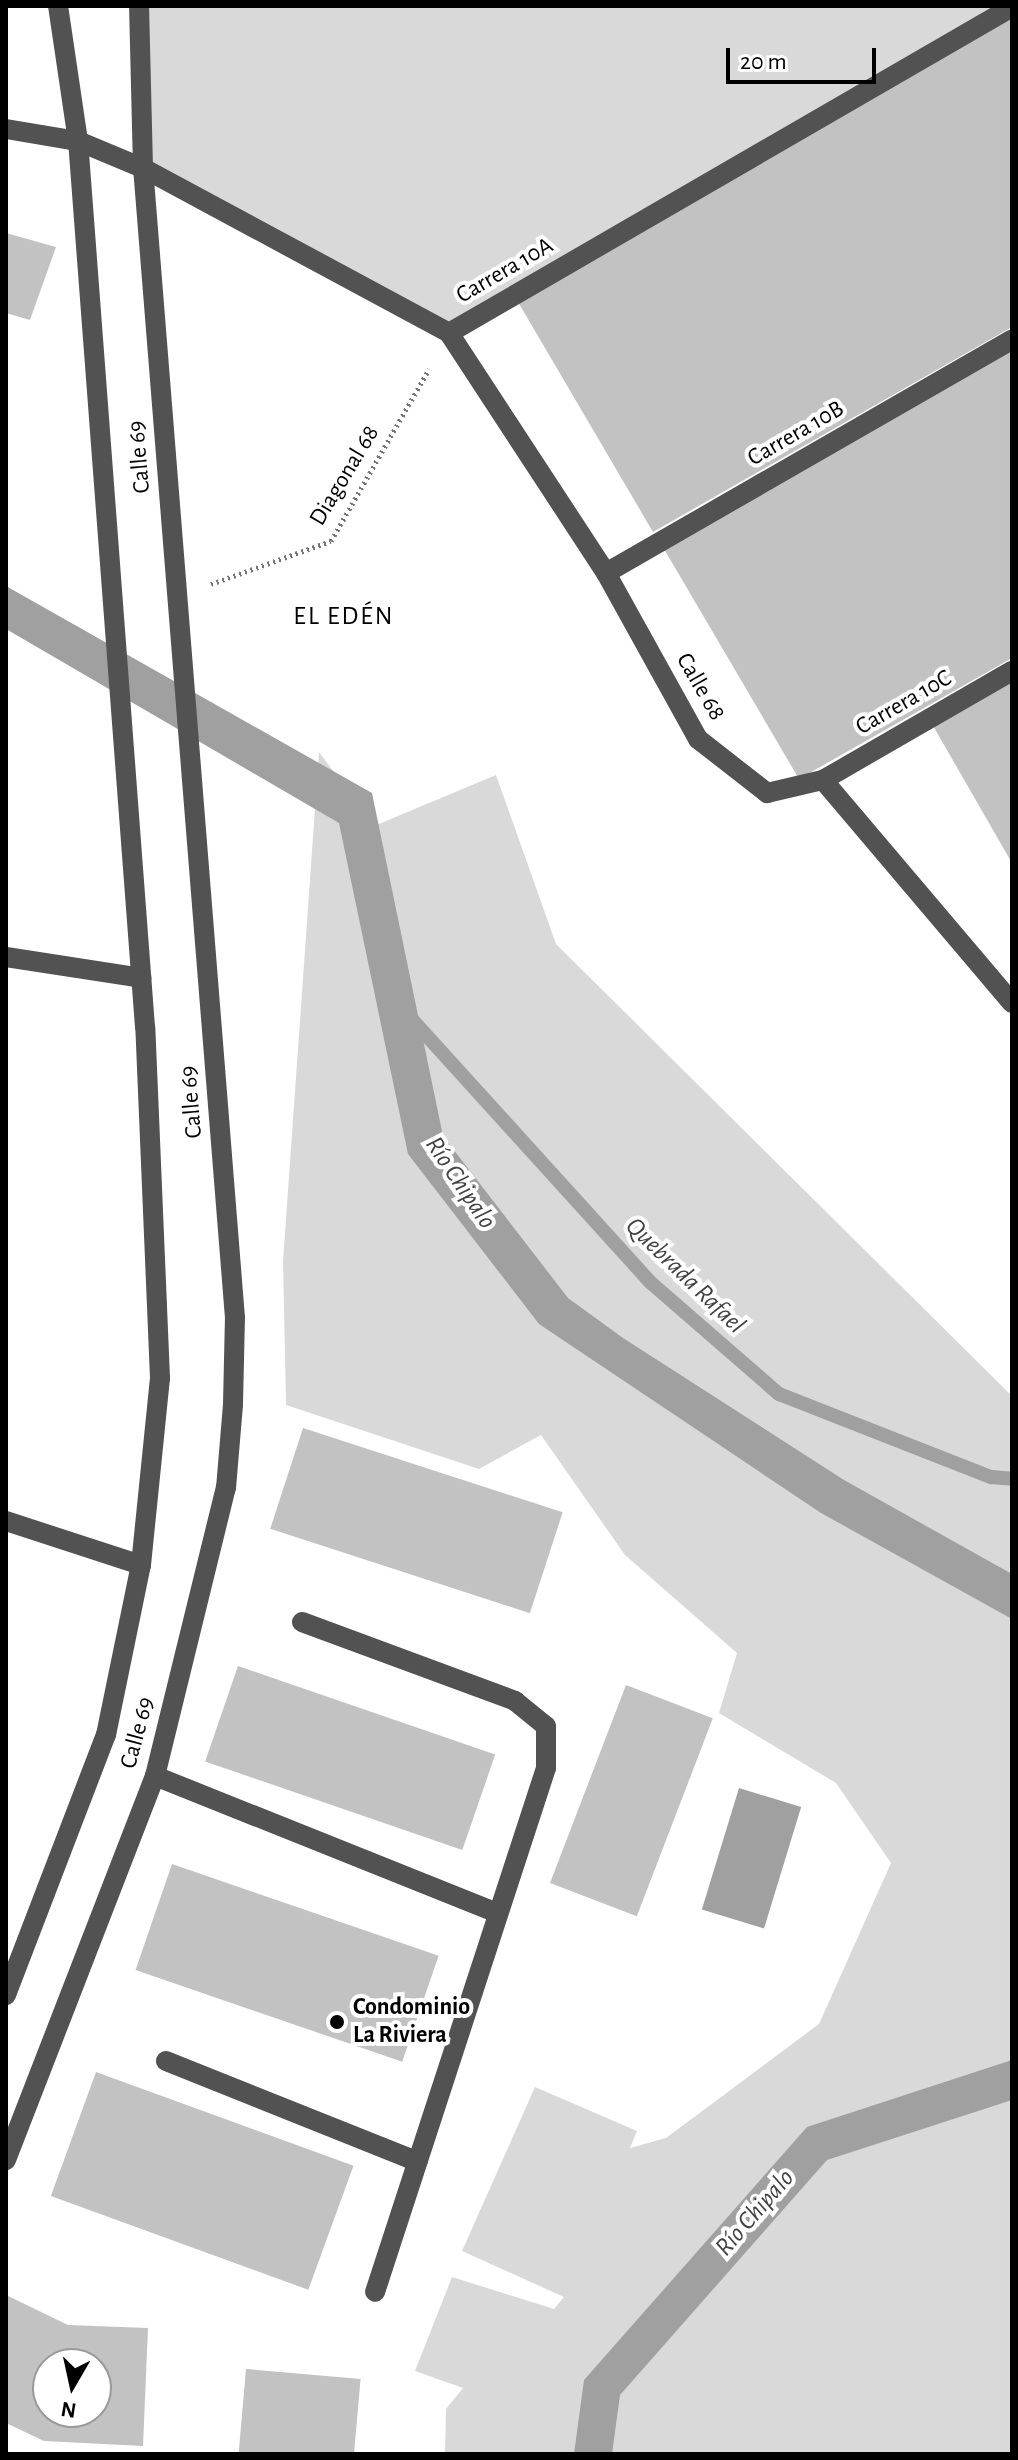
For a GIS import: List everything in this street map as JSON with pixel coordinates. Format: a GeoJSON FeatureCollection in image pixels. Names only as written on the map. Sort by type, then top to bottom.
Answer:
{"type":"FeatureCollection","features":[{"type":"Feature","properties":{"kind":"street","name":"Calle 69"},"geometry":{"type":"LineString","coordinates":[[6,1995],[106,1735],[141,1565],[160,1378],[141,978],[78,141],[58,6]]}},
{"type":"Feature","properties":{"kind":"street","name":"Calle 69"},"geometry":{"type":"LineString","coordinates":[[6,2160],[155,1776],[226,1488],[233,1404],[235,1318],[143,168],[139,6]]}},
{"type":"Feature","properties":{"kind":"street","name":"Carrera 10A"},"geometry":{"type":"LineString","coordinates":[[6,129],[78,141],[143,168],[449,333],[1012,7]]}},
{"type":"Feature","properties":{"kind":"street","name":"Calle 68"},"geometry":{"type":"LineString","coordinates":[[449,333],[606,573],[698,739],[767,793],[823,780]]}},
{"type":"Feature","properties":{"kind":"street","name":"Carrera 10B"},"geometry":{"type":"LineString","coordinates":[[606,573],[1012,340]]}},
{"type":"Feature","properties":{"kind":"street","name":"Carrera 10C"},"geometry":{"type":"LineString","coordinates":[[823,780],[1012,671]]}},
{"type":"Feature","properties":{"kind":"street"},"geometry":{"type":"LineString","coordinates":[[823,780],[1012,1003]]}},
{"type":"Feature","properties":{"kind":"street"},"geometry":{"type":"LineString","coordinates":[[6,957],[141,978]]}},
{"type":"Feature","properties":{"kind":"street"},"geometry":{"type":"LineString","coordinates":[[6,1521],[141,1565]]}},
{"type":"Feature","properties":{"kind":"street"},"geometry":{"type":"LineString","coordinates":[[302,1622],[515,1701],[546,1726],[546,1768],[375,2292]]}},
{"type":"Feature","properties":{"kind":"street"},"geometry":{"type":"LineString","coordinates":[[155,1776],[497,1913]]}},
{"type":"Feature","properties":{"kind":"street"},"geometry":{"type":"LineString","coordinates":[[166,2061],[418,2162]]}},
{"type":"Feature","properties":{"kind":"path","name":"Diagonal 68"},"geometry":{"type":"LineString","coordinates":[[177,596],[331,541],[449,333]]}},
{"type":"Feature","properties":{"kind":"shaded area"},"geometry":{"type":"Polygon","coordinates":[[[139,6],[1012,6],[449,333],[143,168],[139,6]]]}},
{"type":"Feature","properties":{"kind":"shaded area"},"geometry":{"type":"Polygon","coordinates":[[[319,752],[374,826],[496,775],[556,944],[1012,1396],[1012,2454],[445,2454],[446,2409],[463,2388],[415,2371],[452,2277],[554,2309],[564,2297],[462,2251],[535,2087],[637,2131],[630,2148],[666,2138],[819,2024],[891,1863],[836,1783],[719,1713],[737,1653],[625,1555],[541,1435],[479,1469],[286,1405],[283,1261],[319,752]]]}},
{"type":"Feature","properties":{"kind":"water","name":"Río Chipalo"},"geometry":{"type":"Polygon","coordinates":[[[6,586],[372,793],[443,1136],[568,1298],[623,1338],[844,1480],[1012,1574],[1012,1619],[821,1513],[539,1324],[408,1154],[339,823],[6,629],[6,586]]]}},
{"type":"Feature","properties":{"kind":"water"},"geometry":{"type":"Polygon","coordinates":[[[739,1788],[801,1807],[764,1928],[702,1909],[739,1788]]]}},
{"type":"Feature","properties":{"kind":"water","name":"Río Chipalo"},"geometry":{"type":"Polygon","coordinates":[[[1012,2060],[1012,2100],[827,2160],[620,2395],[612,2454],[574,2454],[584,2380],[807,2127],[1012,2060]]]}},
{"type":"Feature","properties":{"kind":"building"},"geometry":{"type":"Polygon","coordinates":[[[1012,18],[1012,327],[653,532],[518,302],[1012,18]]]}},
{"type":"Feature","properties":{"kind":"building"},"geometry":{"type":"Polygon","coordinates":[[[6,233],[56,247],[30,320],[6,313],[6,233]]]}},
{"type":"Feature","properties":{"kind":"building"},"geometry":{"type":"Polygon","coordinates":[[[1012,350],[1012,658],[799,779],[664,549],[1012,350]]]}},
{"type":"Feature","properties":{"kind":"building"},"geometry":{"type":"Polygon","coordinates":[[[1012,679],[1012,863],[932,724],[1012,679]]]}},
{"type":"Feature","properties":{"kind":"building"},"geometry":{"type":"Polygon","coordinates":[[[303,1428],[563,1512],[530,1613],[270,1529],[303,1428]]]}},
{"type":"Feature","properties":{"kind":"building"},"geometry":{"type":"Polygon","coordinates":[[[238,1666],[495,1755],[462,1850],[205,1761],[238,1666]]]}},
{"type":"Feature","properties":{"kind":"building"},"geometry":{"type":"Polygon","coordinates":[[[626,1685],[713,1718],[637,1916],[550,1883],[626,1685]]]}},
{"type":"Feature","properties":{"kind":"building"},"geometry":{"type":"Polygon","coordinates":[[[172,1864],[439,1956],[402,2062],[136,1970],[172,1864]]]}},
{"type":"Feature","properties":{"kind":"building"},"geometry":{"type":"Polygon","coordinates":[[[96,2072],[353,2166],[308,2290],[51,2196],[96,2072]]]}},
{"type":"Feature","properties":{"kind":"building"},"geometry":{"type":"Polygon","coordinates":[[[6,2295],[68,2325],[148,2328],[143,2446],[44,2441],[6,2423],[6,2295]]]}},
{"type":"Feature","properties":{"kind":"building"},"geometry":{"type":"Polygon","coordinates":[[[246,2369],[361,2379],[354,2454],[239,2454],[246,2369]]]}},
{"type":"Feature","properties":{"kind":"waterway","name":"Quebrada Rafael"},"geometry":{"type":"LineString","coordinates":[[408,1015],[650,1282],[779,1394],[991,1477],[1012,1479]]}},
{"type":"Feature","properties":{"kind":"place","name":"Condominio La Riviera"},"geometry":{"type":"Point","coordinates":[337,2022]}},
{"type":"Feature","properties":{"kind":"district","name":"EL EDÉN"},"geometry":{"type":"Point","coordinates":[344,617]}}]}
